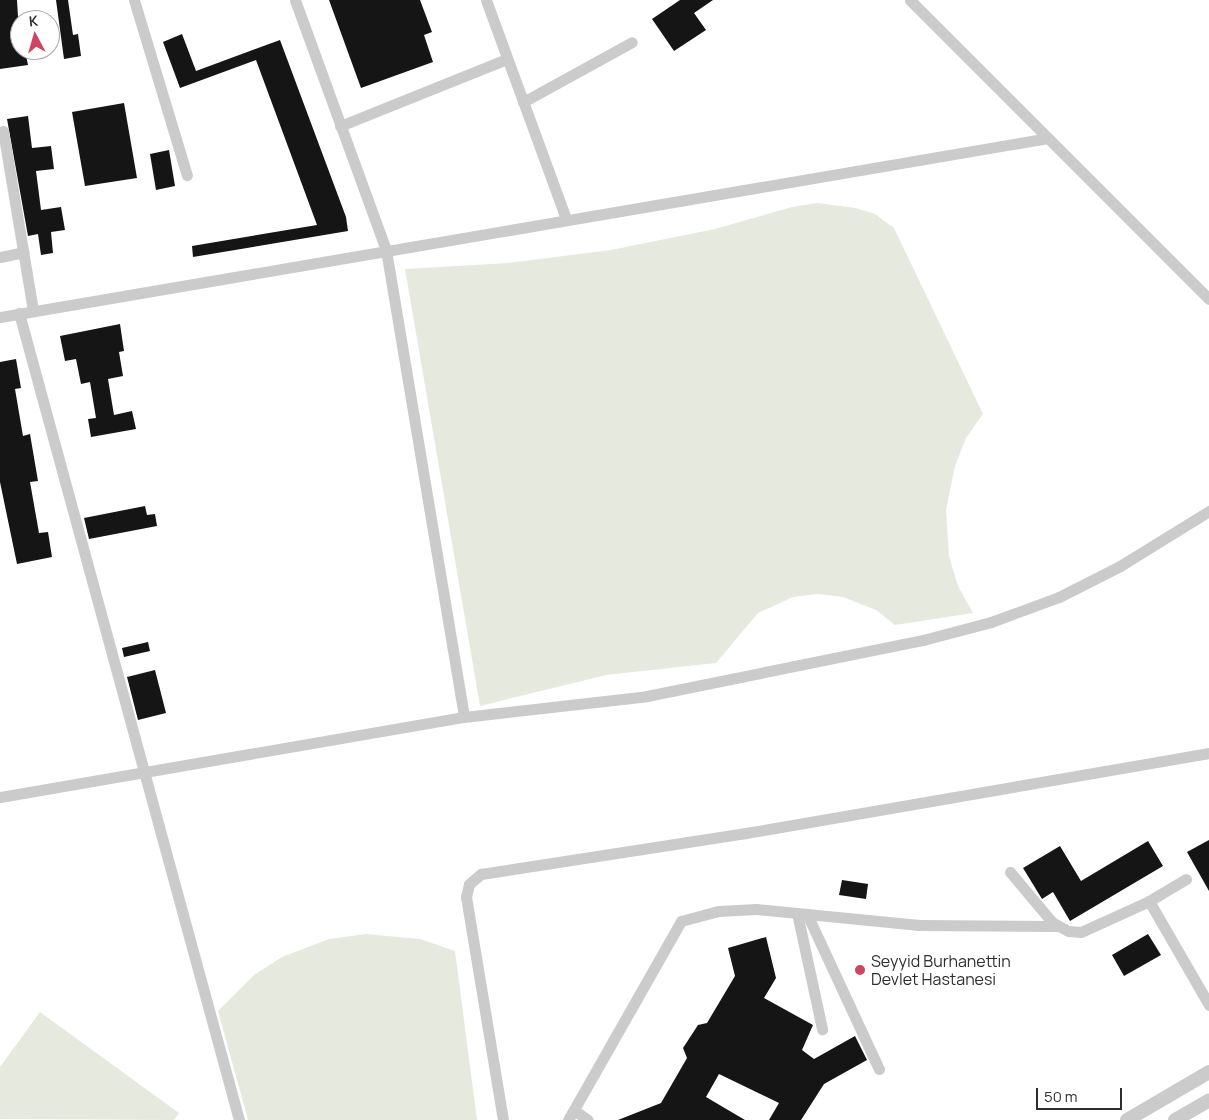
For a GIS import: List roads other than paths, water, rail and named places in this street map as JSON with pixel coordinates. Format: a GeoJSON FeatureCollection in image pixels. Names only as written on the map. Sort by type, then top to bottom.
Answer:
{"type":"FeatureCollection","features":[{"type":"Feature","properties":{"kind":"street"},"geometry":{"type":"LineString","coordinates":[[134,0],[187,176]]}},
{"type":"Feature","properties":{"kind":"street"},"geometry":{"type":"LineString","coordinates":[[294,0],[386,250],[464,717]]}},
{"type":"Feature","properties":{"kind":"street"},"geometry":{"type":"LineString","coordinates":[[486,0],[566,220]]}},
{"type":"Feature","properties":{"kind":"street"},"geometry":{"type":"LineString","coordinates":[[910,0],[1209,300]]}},
{"type":"Feature","properties":{"kind":"street"},"geometry":{"type":"LineString","coordinates":[[523,102],[632,42]]}},
{"type":"Feature","properties":{"kind":"street"},"geometry":{"type":"LineString","coordinates":[[340,126],[507,59]]}},
{"type":"Feature","properties":{"kind":"street"},"geometry":{"type":"LineString","coordinates":[[3,131],[33,311]]}},
{"type":"Feature","properties":{"kind":"street"},"geometry":{"type":"LineString","coordinates":[[0,316],[1048,138]]}},
{"type":"Feature","properties":{"kind":"street"},"geometry":{"type":"LineString","coordinates":[[0,257],[23,252]]}},
{"type":"Feature","properties":{"kind":"street"},"geometry":{"type":"LineString","coordinates":[[19,313],[142,773],[239,1120]]}},
{"type":"Feature","properties":{"kind":"street"},"geometry":{"type":"LineString","coordinates":[[0,797],[464,717],[647,696],[890,648],[1021,612],[1081,587],[1209,511]]}},
{"type":"Feature","properties":{"kind":"street"},"geometry":{"type":"LineString","coordinates":[[502,1120],[466,897],[470,884],[481,874],[746,833],[1209,753]]}},
{"type":"Feature","properties":{"kind":"street"},"geometry":{"type":"LineString","coordinates":[[1010,872],[1057,926]]}},
{"type":"Feature","properties":{"kind":"street"},"geometry":{"type":"LineString","coordinates":[[588,1120],[571,1115],[681,921],[739,909],[919,925],[1057,926],[1074,932],[1088,932],[1149,902],[1186,879]]}},
{"type":"Feature","properties":{"kind":"street"},"geometry":{"type":"LineString","coordinates":[[1149,902],[1209,1005]]}},
{"type":"Feature","properties":{"kind":"street"},"geometry":{"type":"LineString","coordinates":[[802,914],[822,1029]]}},
{"type":"Feature","properties":{"kind":"street"},"geometry":{"type":"LineString","coordinates":[[802,914],[879,1069]]}},
{"type":"Feature","properties":{"kind":"street"},"geometry":{"type":"LineString","coordinates":[[1127,1120],[1209,1072]]}},
{"type":"Feature","properties":{"kind":"street"},"geometry":{"type":"LineString","coordinates":[[1176,1120],[1209,1100]]}},
{"type":"Feature","properties":{"kind":"place","name":"Seyyid Burhanettin Devlet Hastanesi"},"geometry":{"type":"Point","coordinates":[860,970]}}]}
